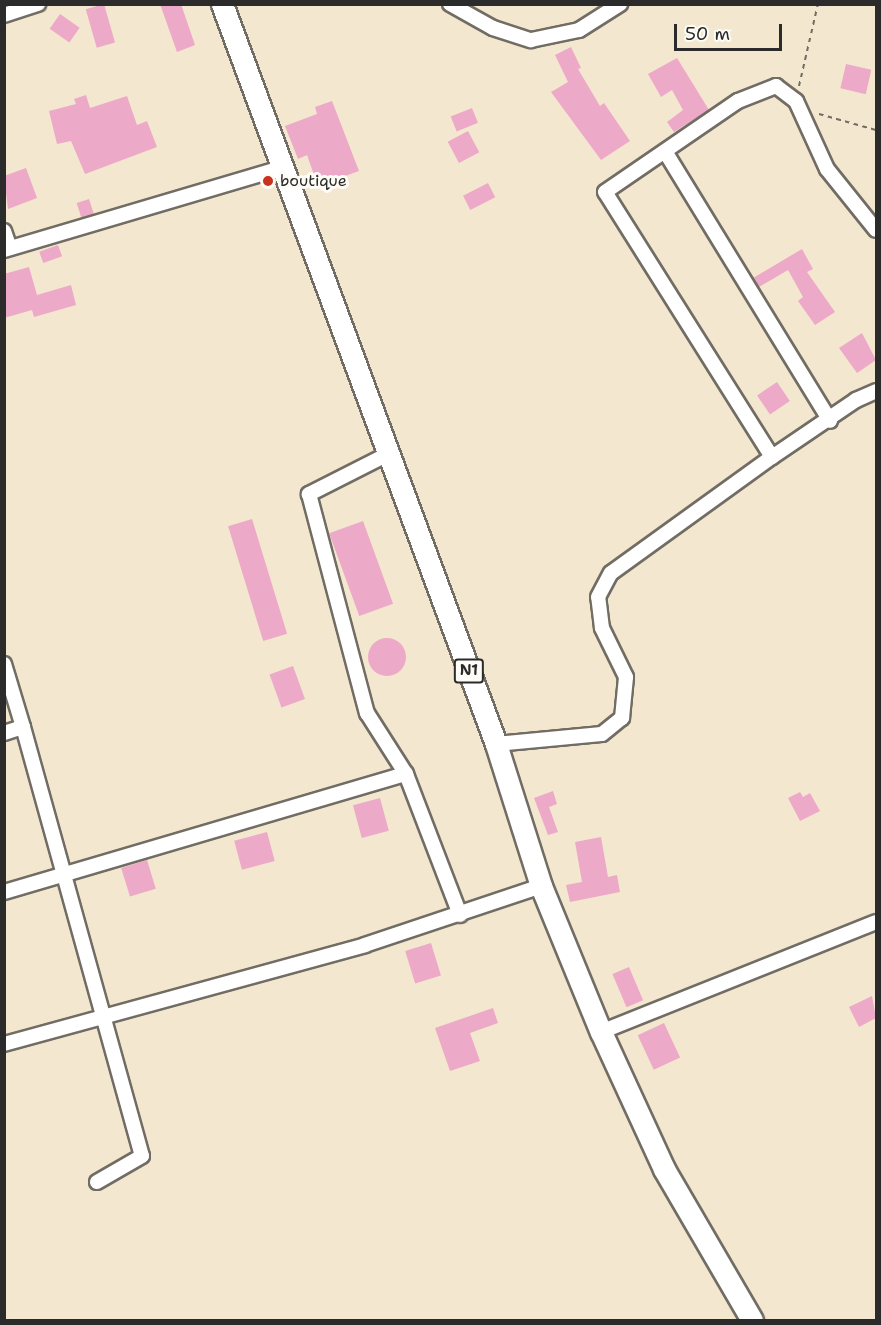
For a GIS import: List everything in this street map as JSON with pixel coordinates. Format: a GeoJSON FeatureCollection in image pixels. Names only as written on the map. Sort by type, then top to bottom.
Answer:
{"type":"FeatureCollection","features":[{"type":"Feature","properties":{"kind":"highway","name":"N1"},"geometry":{"type":"LineString","coordinates":[[222,4],[496,744],[541,886],[601,1032],[664,1169],[752,1320]]}},
{"type":"Feature","properties":{"kind":"street"},"geometry":{"type":"LineString","coordinates":[[4,15],[38,4]]}},
{"type":"Feature","properties":{"kind":"street"},"geometry":{"type":"LineString","coordinates":[[450,4],[493,28],[531,40],[579,30],[620,4]]}},
{"type":"Feature","properties":{"kind":"street"},"geometry":{"type":"LineString","coordinates":[[772,457],[604,192],[666,153],[738,101],[776,86],[796,101],[826,169],[876,230]]}},
{"type":"Feature","properties":{"kind":"street"},"geometry":{"type":"LineString","coordinates":[[666,153],[830,421]]}},
{"type":"Feature","properties":{"kind":"street"},"geometry":{"type":"LineString","coordinates":[[4,231],[7,249],[281,168]]}},
{"type":"Feature","properties":{"kind":"street"},"geometry":{"type":"LineString","coordinates":[[496,744],[602,734],[622,718],[626,677],[602,628],[598,597],[611,573],[772,457],[830,421],[856,400],[876,391]]}},
{"type":"Feature","properties":{"kind":"street"},"geometry":{"type":"LineString","coordinates":[[388,454],[309,494],[367,713],[406,774],[460,915]]}},
{"type":"Feature","properties":{"kind":"street"},"geometry":{"type":"LineString","coordinates":[[4,664],[105,1015],[142,1156],[97,1182]]}},
{"type":"Feature","properties":{"kind":"street"},"geometry":{"type":"LineString","coordinates":[[4,733],[23,727]]}},
{"type":"Feature","properties":{"kind":"street"},"geometry":{"type":"LineString","coordinates":[[4,892],[406,774]]}},
{"type":"Feature","properties":{"kind":"street"},"geometry":{"type":"LineString","coordinates":[[4,1044],[365,945],[541,886]]}},
{"type":"Feature","properties":{"kind":"street"},"geometry":{"type":"LineString","coordinates":[[601,1032],[876,922]]}},
{"type":"Feature","properties":{"kind":"path"},"geometry":{"type":"LineString","coordinates":[[818,4],[796,101],[814,113],[876,130]]}},
{"type":"Feature","properties":{"kind":"building"},"geometry":{"type":"Polygon","coordinates":[[[104,4],[115,42],[97,48],[86,9],[104,4]]]}},
{"type":"Feature","properties":{"kind":"building"},"geometry":{"type":"Polygon","coordinates":[[[160,4],[181,4],[195,45],[177,52],[160,4]]]}},
{"type":"Feature","properties":{"kind":"building"},"geometry":{"type":"Polygon","coordinates":[[[60,14],[80,28],[69,43],[50,29],[60,14]]]}},
{"type":"Feature","properties":{"kind":"building"},"geometry":{"type":"Polygon","coordinates":[[[571,47],[581,68],[578,69],[600,106],[604,103],[630,141],[601,160],[551,92],[568,82],[555,55],[571,47]]]}},
{"type":"Feature","properties":{"kind":"building"},"geometry":{"type":"Polygon","coordinates":[[[677,58],[709,110],[674,132],[667,122],[683,110],[672,90],[661,97],[648,74],[677,58]]]}},
{"type":"Feature","properties":{"kind":"building"},"geometry":{"type":"Polygon","coordinates":[[[846,64],[871,70],[866,94],[840,88],[846,64]]]}},
{"type":"Feature","properties":{"kind":"building"},"geometry":{"type":"Polygon","coordinates":[[[86,95],[90,108],[127,96],[137,125],[147,121],[157,147],[85,174],[71,141],[57,144],[49,111],[76,104],[74,99],[86,95]]]}},
{"type":"Feature","properties":{"kind":"building"},"geometry":{"type":"Polygon","coordinates":[[[332,101],[359,171],[318,186],[307,155],[298,159],[285,126],[317,114],[315,107],[332,101]]]}},
{"type":"Feature","properties":{"kind":"building"},"geometry":{"type":"Polygon","coordinates":[[[472,108],[478,123],[457,131],[451,117],[472,108]]]}},
{"type":"Feature","properties":{"kind":"building"},"geometry":{"type":"Polygon","coordinates":[[[468,131],[479,152],[459,163],[448,142],[468,131]]]}},
{"type":"Feature","properties":{"kind":"building"},"geometry":{"type":"Polygon","coordinates":[[[26,168],[37,198],[8,209],[4,176],[26,168]]]}},
{"type":"Feature","properties":{"kind":"building"},"geometry":{"type":"Polygon","coordinates":[[[488,183],[495,197],[470,210],[463,196],[488,183]]]}},
{"type":"Feature","properties":{"kind":"building"},"geometry":{"type":"Polygon","coordinates":[[[89,199],[94,214],[82,218],[77,203],[89,199]]]}},
{"type":"Feature","properties":{"kind":"building"},"geometry":{"type":"Polygon","coordinates":[[[58,245],[62,256],[43,263],[39,252],[58,245]]]}},
{"type":"Feature","properties":{"kind":"building"},"geometry":{"type":"Polygon","coordinates":[[[802,249],[813,269],[807,272],[835,312],[815,325],[798,301],[803,297],[788,270],[759,287],[753,278],[802,249]]]}},
{"type":"Feature","properties":{"kind":"building"},"geometry":{"type":"Polygon","coordinates":[[[29,267],[37,295],[71,285],[76,305],[34,317],[32,310],[4,318],[4,274],[29,267]]]}},
{"type":"Feature","properties":{"kind":"building"},"geometry":{"type":"Polygon","coordinates":[[[862,333],[876,360],[857,373],[839,348],[862,333]]]}},
{"type":"Feature","properties":{"kind":"building"},"geometry":{"type":"Polygon","coordinates":[[[777,382],[790,401],[770,414],[757,395],[777,382]]]}},
{"type":"Feature","properties":{"kind":"building"},"geometry":{"type":"Polygon","coordinates":[[[252,519],[287,634],[263,641],[228,526],[252,519]]]}},
{"type":"Feature","properties":{"kind":"building"},"geometry":{"type":"Polygon","coordinates":[[[363,521],[393,604],[359,616],[329,533],[363,521]]]}},
{"type":"Feature","properties":{"kind":"building"},"geometry":{"type":"Polygon","coordinates":[[[387,638],[401,643],[406,657],[401,671],[387,676],[373,671],[368,657],[373,643],[387,638]]]}},
{"type":"Feature","properties":{"kind":"building"},"geometry":{"type":"Polygon","coordinates":[[[293,666],[305,699],[281,707],[270,675],[293,666]]]}},
{"type":"Feature","properties":{"kind":"building"},"geometry":{"type":"Polygon","coordinates":[[[553,791],[557,804],[549,807],[558,832],[548,835],[534,798],[553,791]]]}},
{"type":"Feature","properties":{"kind":"building"},"geometry":{"type":"Polygon","coordinates":[[[800,792],[803,797],[810,793],[820,811],[800,821],[788,798],[800,792]]]}},
{"type":"Feature","properties":{"kind":"building"},"geometry":{"type":"Polygon","coordinates":[[[380,798],[389,831],[362,838],[353,805],[380,798]]]}},
{"type":"Feature","properties":{"kind":"building"},"geometry":{"type":"Polygon","coordinates":[[[267,832],[275,861],[242,870],[234,841],[267,832]]]}},
{"type":"Feature","properties":{"kind":"building"},"geometry":{"type":"Polygon","coordinates":[[[601,837],[608,877],[617,875],[620,892],[570,902],[566,885],[582,882],[575,842],[601,837]]]}},
{"type":"Feature","properties":{"kind":"building"},"geometry":{"type":"Polygon","coordinates":[[[147,860],[156,889],[130,897],[121,868],[147,860]]]}},
{"type":"Feature","properties":{"kind":"building"},"geometry":{"type":"Polygon","coordinates":[[[431,943],[441,976],[415,983],[405,951],[431,943]]]}},
{"type":"Feature","properties":{"kind":"building"},"geometry":{"type":"Polygon","coordinates":[[[629,967],[643,1000],[626,1007],[612,974],[629,967]]]}},
{"type":"Feature","properties":{"kind":"building"},"geometry":{"type":"Polygon","coordinates":[[[872,996],[876,1018],[859,1027],[849,1007],[872,996]]]}},
{"type":"Feature","properties":{"kind":"building"},"geometry":{"type":"Polygon","coordinates":[[[493,1008],[498,1023],[470,1033],[480,1061],[450,1071],[435,1028],[493,1008]]]}},
{"type":"Feature","properties":{"kind":"building"},"geometry":{"type":"Polygon","coordinates":[[[664,1023],[680,1057],[654,1070],[638,1035],[664,1023]]]}},
{"type":"Feature","properties":{"kind":"place","name":"boutique"},"geometry":{"type":"Point","coordinates":[268,181]}}]}
